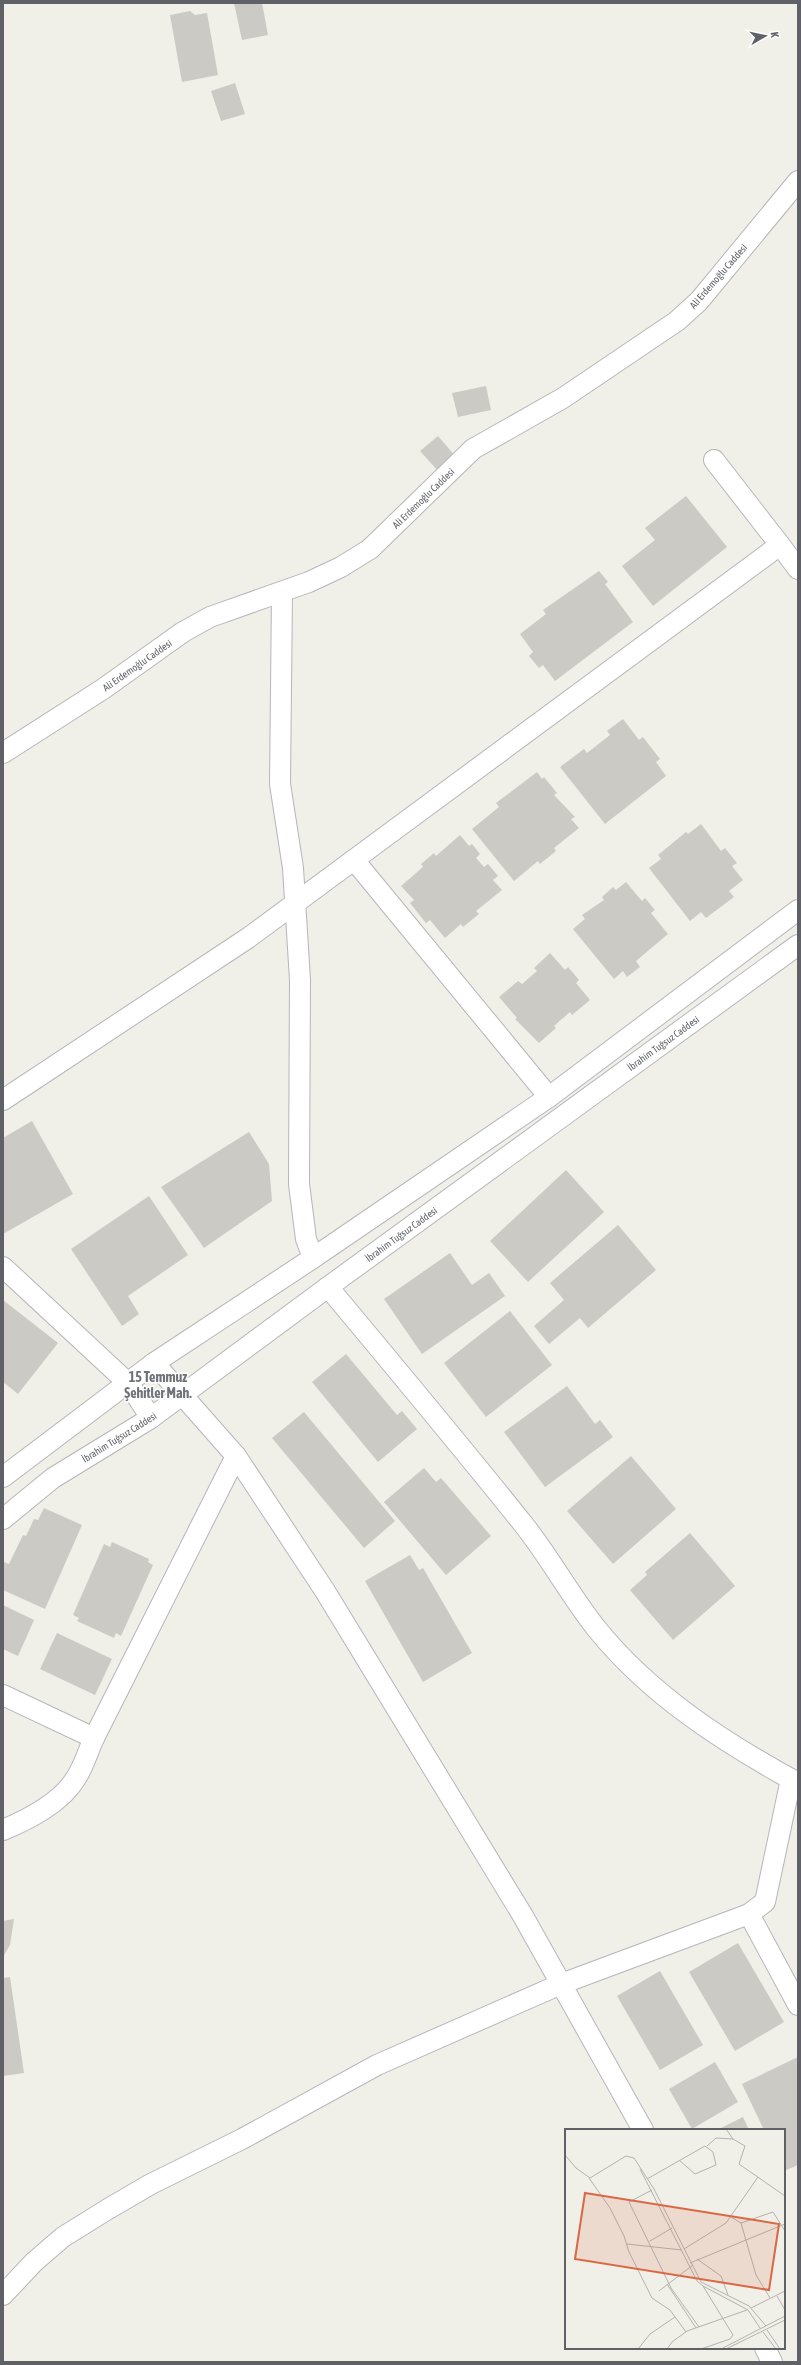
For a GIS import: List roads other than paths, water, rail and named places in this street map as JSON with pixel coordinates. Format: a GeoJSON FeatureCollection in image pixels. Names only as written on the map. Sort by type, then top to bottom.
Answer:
{"type":"FeatureCollection","features":[{"type":"Feature","properties":{"kind":"street","name":"Ali Erdemoğlu Caddesi"},"geometry":{"type":"LineString","coordinates":[[3,753],[103,689],[183,632],[210,617],[309,582],[341,568],[370,549],[473,449],[563,398],[677,321],[699,301],[798,181]]}},
{"type":"Feature","properties":{"kind":"street"},"geometry":{"type":"LineString","coordinates":[[714,460],[798,569]]}},
{"type":"Feature","properties":{"kind":"street"},"geometry":{"type":"LineString","coordinates":[[3,1100],[248,938],[780,545]]}},
{"type":"Feature","properties":{"kind":"street"},"geometry":{"type":"LineString","coordinates":[[282,592],[280,784],[293,868],[300,980],[299,1184],[306,1240],[313,1258]]}},
{"type":"Feature","properties":{"kind":"street"},"geometry":{"type":"LineString","coordinates":[[354,860],[549,1097]]}},
{"type":"Feature","properties":{"kind":"street"},"geometry":{"type":"LineString","coordinates":[[3,1477],[154,1363],[313,1258],[549,1097],[798,910]]}},
{"type":"Feature","properties":{"kind":"street","name":"İbrahim Tuğsuz Caddesi"},"geometry":{"type":"LineString","coordinates":[[3,1519],[53,1478],[151,1418],[328,1287],[798,946]]}},
{"type":"Feature","properties":{"kind":"street"},"geometry":{"type":"LineString","coordinates":[[3,1267],[128,1384],[151,1418]]}},
{"type":"Feature","properties":{"kind":"street"},"geometry":{"type":"LineString","coordinates":[[3,2294],[34,2262],[63,2237],[151,2184],[242,2139],[377,2065],[561,1984],[749,1914],[765,1902],[794,1781],[710,1731],[672,1702],[624,1659],[596,1627],[525,1527],[328,1287]]}},
{"type":"Feature","properties":{"kind":"street"},"geometry":{"type":"LineString","coordinates":[[154,1363],[236,1456],[325,1591],[523,1916],[642,2129]]}},
{"type":"Feature","properties":{"kind":"street"},"geometry":{"type":"LineString","coordinates":[[3,1830],[26,1820],[55,1801],[76,1779],[94,1738],[236,1456]]}},
{"type":"Feature","properties":{"kind":"street"},"geometry":{"type":"LineString","coordinates":[[3,1695],[94,1738]]}},
{"type":"Feature","properties":{"kind":"street"},"geometry":{"type":"LineString","coordinates":[[749,1914],[798,2005]]}},
{"type":"Feature","properties":{"kind":"street"},"geometry":{"type":"LineString","coordinates":[[765,2349],[772,2362]]}},
{"type":"Feature","properties":{"kind":"district","name":"15 Temmuz Şehitler Mah."},"geometry":{"type":"Point","coordinates":[158,1386]}}]}
